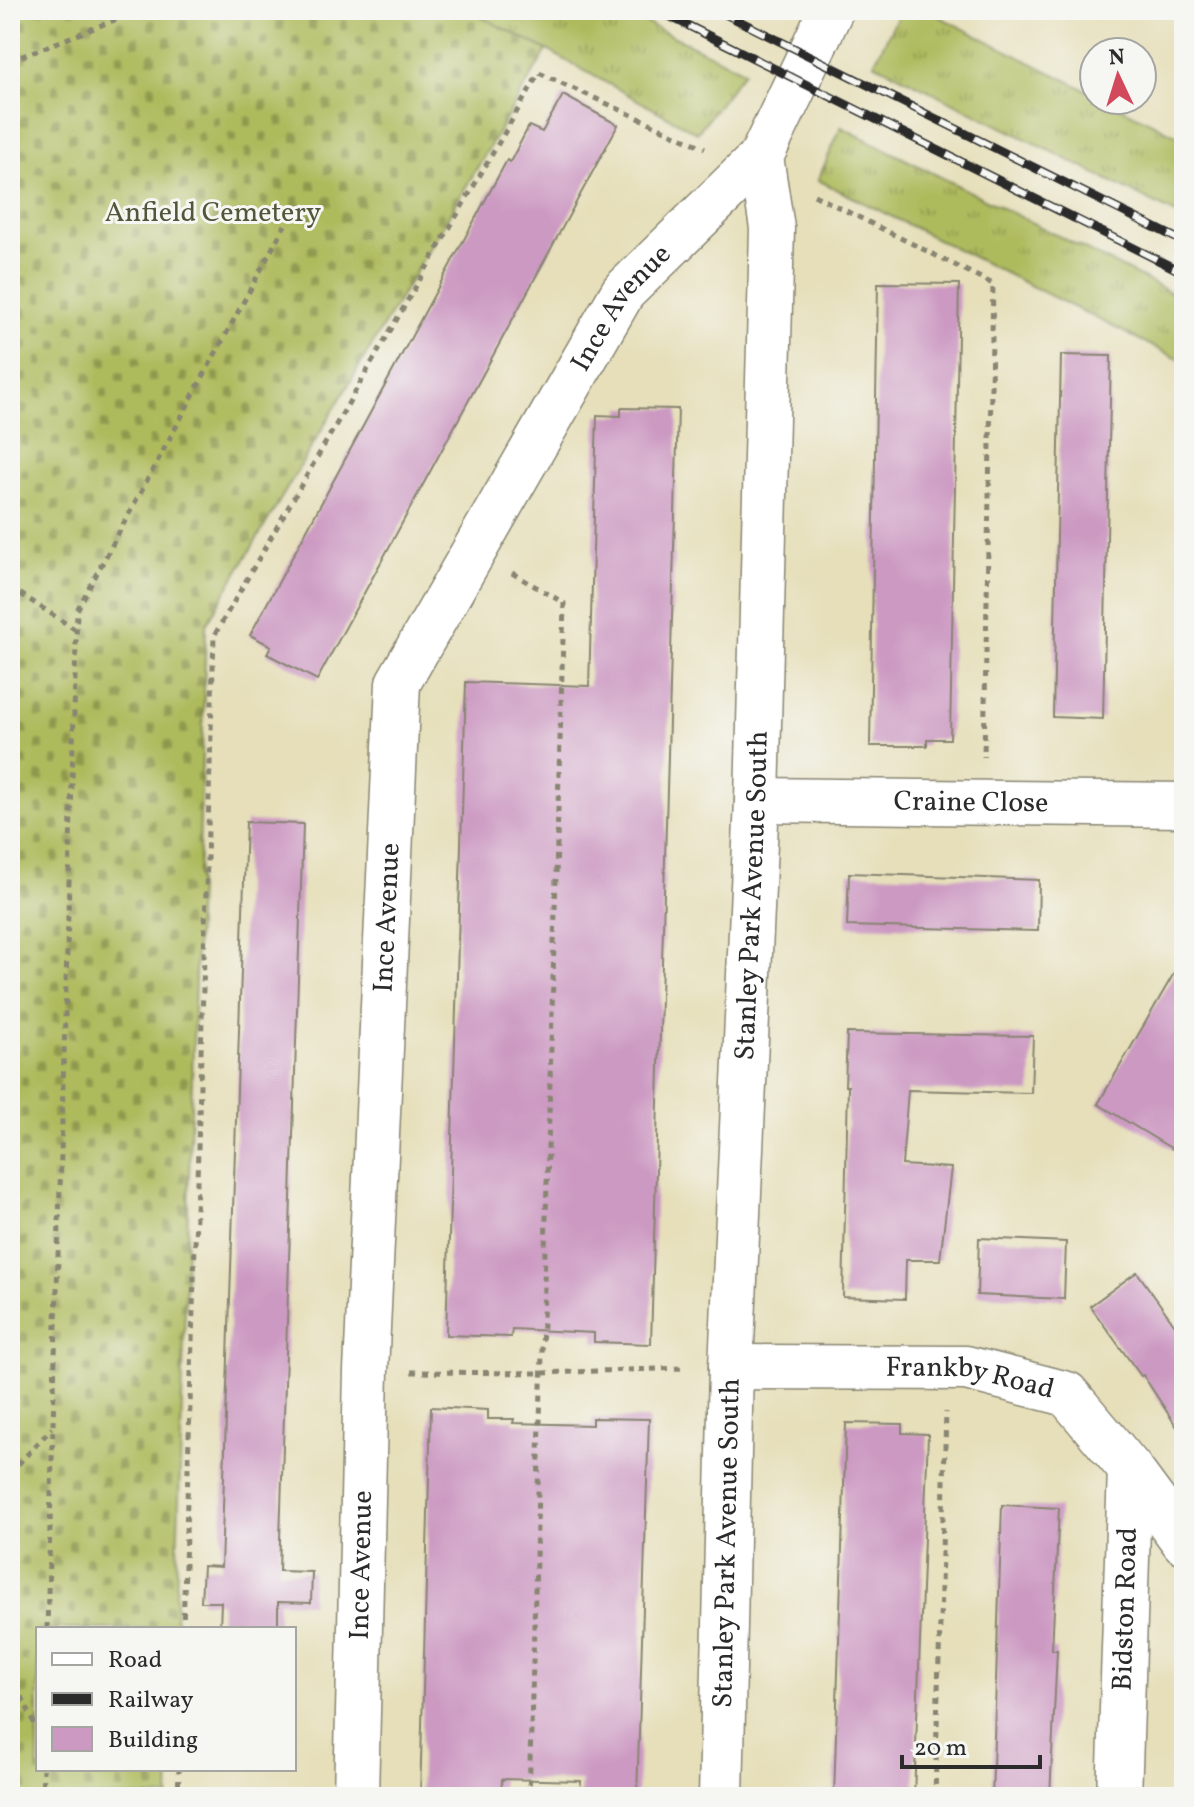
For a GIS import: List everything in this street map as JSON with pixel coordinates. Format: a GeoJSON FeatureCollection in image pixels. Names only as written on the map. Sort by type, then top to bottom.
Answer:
{"type":"FeatureCollection","features":[{"type":"Feature","properties":{"kind":"street"},"geometry":{"type":"LineString","coordinates":[[759,172],[831,10]]}},
{"type":"Feature","properties":{"kind":"street","name":"Ince Avenue"},"geometry":{"type":"LineString","coordinates":[[356,1797],[366,1371],[398,683],[623,292],[759,172]]}},
{"type":"Feature","properties":{"kind":"street","name":"Stanley Park Avenue South"},"geometry":{"type":"LineString","coordinates":[[721,1797],[731,1367],[757,800],[772,228],[759,172]]}},
{"type":"Feature","properties":{"kind":"street","name":"Craine Close"},"geometry":{"type":"LineString","coordinates":[[757,800],[1184,805]]}},
{"type":"Feature","properties":{"kind":"street","name":"Frankby Road"},"geometry":{"type":"LineString","coordinates":[[731,1367],[966,1368],[1067,1394],[1130,1469],[1184,1542]]}},
{"type":"Feature","properties":{"kind":"street","name":"Bidston Road"},"geometry":{"type":"LineString","coordinates":[[1119,1797],[1130,1469]]}},
{"type":"Feature","properties":{"kind":"path"},"geometry":{"type":"LineString","coordinates":[[10,61],[140,10]]}},
{"type":"Feature","properties":{"kind":"path"},"geometry":{"type":"LineString","coordinates":[[183,1627],[214,636],[539,73],[801,189],[993,284],[983,802]]}},
{"type":"Feature","properties":{"kind":"path"},"geometry":{"type":"LineString","coordinates":[[47,1627],[77,610],[285,225]]}},
{"type":"Feature","properties":{"kind":"path"},"geometry":{"type":"LineString","coordinates":[[474,551],[564,603],[529,1797]]}},
{"type":"Feature","properties":{"kind":"path"},"geometry":{"type":"LineString","coordinates":[[10,587],[77,630]]}},
{"type":"Feature","properties":{"kind":"path"},"geometry":{"type":"LineString","coordinates":[[366,1371],[542,1373],[731,1367]]}},
{"type":"Feature","properties":{"kind":"path"},"geometry":{"type":"LineString","coordinates":[[935,1797],[947,1368]]}},
{"type":"Feature","properties":{"kind":"path"},"geometry":{"type":"LineString","coordinates":[[10,1473],[53,1427]]}},
{"type":"Feature","properties":{"kind":"path"},"geometry":{"type":"LineString","coordinates":[[10,1676],[36,1728]]}},
{"type":"Feature","properties":{"kind":"path"},"geometry":{"type":"LineString","coordinates":[[42,1797],[43,1771]]}},
{"type":"Feature","properties":{"kind":"path"},"geometry":{"type":"LineString","coordinates":[[179,1771],[178,1797],[186,1797]]}},
{"type":"Feature","properties":{"kind":"green space","name":"Anfield Cemetery"},"geometry":{"type":"Polygon","coordinates":[[[10,10],[467,10],[547,50],[206,625],[175,1627],[36,1627],[36,1771],[170,1771],[169,1797],[10,1797],[10,10]]]}},
{"type":"Feature","properties":{"kind":"green space"},"geometry":{"type":"Polygon","coordinates":[[[467,10],[620,10],[744,71],[697,133],[547,50],[467,10]]]}},
{"type":"Feature","properties":{"kind":"green space"},"geometry":{"type":"Polygon","coordinates":[[[901,10],[926,10],[1078,86],[1078,116],[1138,116],[1184,139],[1184,218],[874,63],[901,10]]]}},
{"type":"Feature","properties":{"kind":"green space"},"geometry":{"type":"Polygon","coordinates":[[[841,127],[1184,299],[1184,362],[818,180],[841,127]]]}},
{"type":"Feature","properties":{"kind":"building"},"geometry":{"type":"Polygon","coordinates":[[[563,95],[618,125],[317,680],[267,654],[271,646],[250,635],[507,160],[510,162],[529,126],[542,132],[563,95]]]}},
{"type":"Feature","properties":{"kind":"building"},"geometry":{"type":"Polygon","coordinates":[[[878,283],[959,284],[950,739],[927,739],[927,746],[870,746],[878,283]]]}},
{"type":"Feature","properties":{"kind":"building"},"geometry":{"type":"Polygon","coordinates":[[[1061,355],[1111,356],[1103,719],[1053,717],[1061,355]]]}},
{"type":"Feature","properties":{"kind":"building"},"geometry":{"type":"Polygon","coordinates":[[[621,408],[678,409],[651,1344],[594,1342],[594,1333],[512,1329],[511,1337],[446,1335],[466,682],[589,686],[597,415],[621,416],[621,408]]]}},
{"type":"Feature","properties":{"kind":"building"},"geometry":{"type":"Polygon","coordinates":[[[246,822],[303,824],[279,1571],[312,1572],[311,1603],[278,1602],[278,1627],[220,1627],[221,1602],[201,1602],[203,1566],[221,1567],[246,822]]]}},
{"type":"Feature","properties":{"kind":"building"},"geometry":{"type":"Polygon","coordinates":[[[849,873],[1039,880],[1038,931],[847,926],[849,873]]]}},
{"type":"Feature","properties":{"kind":"building"},"geometry":{"type":"Polygon","coordinates":[[[1184,956],[1184,1156],[1098,1104],[1184,956]]]}},
{"type":"Feature","properties":{"kind":"building"},"geometry":{"type":"Polygon","coordinates":[[[847,1033],[1033,1036],[1031,1093],[908,1090],[902,1165],[951,1168],[940,1260],[906,1260],[905,1299],[843,1297],[847,1033]]]}},
{"type":"Feature","properties":{"kind":"building"},"geometry":{"type":"Polygon","coordinates":[[[979,1238],[1066,1242],[1064,1299],[977,1295],[979,1238]]]}},
{"type":"Feature","properties":{"kind":"building"},"geometry":{"type":"Polygon","coordinates":[[[1137,1272],[1184,1338],[1184,1438],[1143,1375],[1090,1306],[1137,1272]]]}},
{"type":"Feature","properties":{"kind":"building"},"geometry":{"type":"Polygon","coordinates":[[[431,1407],[488,1410],[488,1419],[514,1419],[513,1423],[592,1425],[592,1418],[649,1419],[637,1797],[580,1797],[581,1781],[502,1779],[501,1797],[420,1797],[431,1407]]]}},
{"type":"Feature","properties":{"kind":"building"},"geometry":{"type":"Polygon","coordinates":[[[846,1423],[902,1424],[902,1433],[928,1434],[914,1797],[834,1797],[846,1423]]]}},
{"type":"Feature","properties":{"kind":"building"},"geometry":{"type":"Polygon","coordinates":[[[1002,1505],[1059,1508],[1052,1650],[1057,1650],[1050,1797],[992,1797],[1002,1505]]]}},
{"type":"Feature","properties":{"kind":"railway"},"geometry":{"type":"LineString","coordinates":[[657,10],[1184,273]]}},
{"type":"Feature","properties":{"kind":"railway"},"geometry":{"type":"LineString","coordinates":[[717,10],[1184,242]]}}]}
